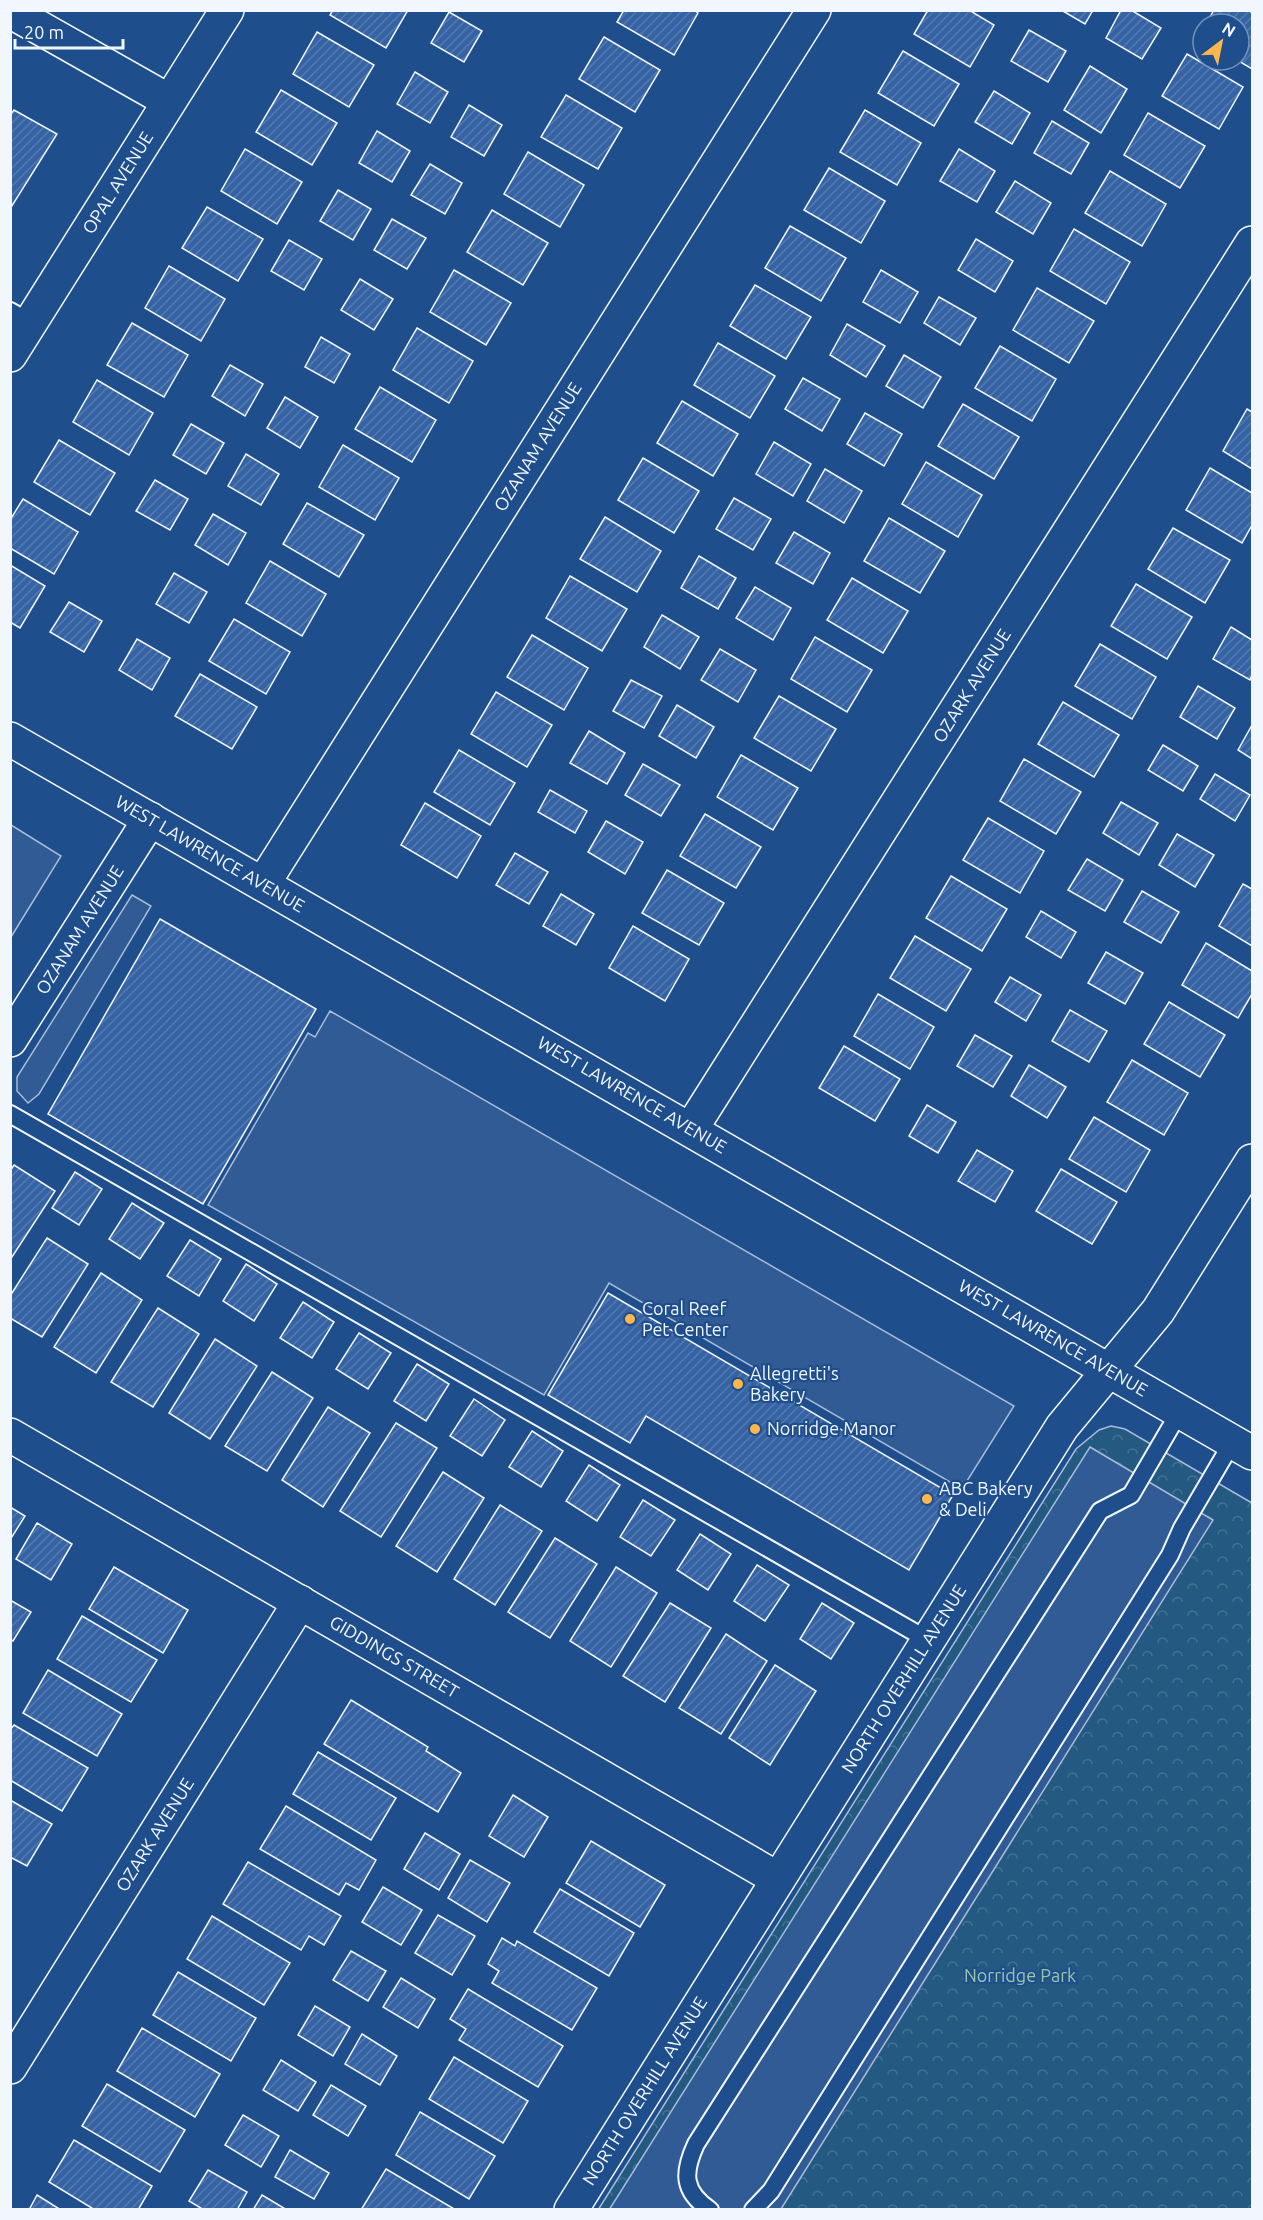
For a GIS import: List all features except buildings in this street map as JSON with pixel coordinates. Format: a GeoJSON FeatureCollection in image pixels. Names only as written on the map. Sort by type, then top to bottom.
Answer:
{"type":"FeatureCollection","features":[{"type":"Feature","properties":{"kind":"street"},"geometry":{"type":"LineString","coordinates":[[10,10],[169,101]]}},
{"type":"Feature","properties":{"kind":"street","name":"OPAL AVENUE"},"geometry":{"type":"LineString","coordinates":[[10,355],[21,317],[169,101],[227,10]]}},
{"type":"Feature","properties":{"kind":"street","name":"OZANAM AVENUE"},"geometry":{"type":"LineString","coordinates":[[263,884],[814,10]]}},
{"type":"Feature","properties":{"kind":"street","name":"OZARK AVENUE"},"geometry":{"type":"LineString","coordinates":[[691,1129],[1252,243]]}},
{"type":"Feature","properties":{"kind":"street","name":"WEST LAWRENCE AVENUE"},"geometry":{"type":"LineString","coordinates":[[10,739],[1243,1447]]}},
{"type":"Feature","properties":{"kind":"street","name":"OZANAM AVENUE"},"geometry":{"type":"LineString","coordinates":[[10,1040],[150,819]]}},
{"type":"Feature","properties":{"kind":"street","name":"NORTH OVERHILL AVENUE"},"geometry":{"type":"LineString","coordinates":[[571,2210],[1062,1426],[1158,1311],[1252,1161]]}},
{"type":"Feature","properties":{"kind":"street","name":"GIDDINGS STREET"},"geometry":{"type":"LineString","coordinates":[[10,1435],[778,1879]]}},
{"type":"Feature","properties":{"kind":"street","name":"OZARK AVENUE"},"geometry":{"type":"LineString","coordinates":[[10,2067],[300,1602]]}},
{"type":"Feature","properties":{"kind":"lane"},"geometry":{"type":"LineString","coordinates":[[10,1114],[928,1640]]}},
{"type":"Feature","properties":{"kind":"lane"},"geometry":{"type":"LineString","coordinates":[[710,2210],[693,2195],[687,2180],[687,2162],[696,2144],[1100,1511],[1131,1495],[1180,1411]]}},
{"type":"Feature","properties":{"kind":"lane"},"geometry":{"type":"LineString","coordinates":[[753,2210],[771,2192],[1170,1555],[1182,1528],[1243,1447]]}},
{"type":"Feature","properties":{"kind":"green space","name":"Norridge Park"},"geometry":{"type":"Polygon","coordinates":[[[1111,1426],[1125,1429],[1252,1503],[1252,2209],[598,2210],[1076,1449],[1099,1430],[1111,1426]]]}},
{"type":"Feature","properties":{"kind":"shaded area"},"geometry":{"type":"Polygon","coordinates":[[[11,825],[61,856],[11,937],[11,825]]]}},
{"type":"Feature","properties":{"kind":"shaded area"},"geometry":{"type":"Polygon","coordinates":[[[132,895],[151,906],[39,1094],[28,1103],[17,1091],[17,1077],[132,895]]]}},
{"type":"Feature","properties":{"kind":"shaded area"},"geometry":{"type":"Polygon","coordinates":[[[330,1011],[1014,1406],[962,1489],[609,1283],[544,1395],[208,1205],[308,1033],[315,1037],[330,1011]]]}},
{"type":"Feature","properties":{"kind":"shaded area"},"geometry":{"type":"Polygon","coordinates":[[[1090,1447],[1213,1520],[781,2209],[609,2210],[1090,1447]]]}},
{"type":"Feature","properties":{"kind":"place","name":"Coral Reef Pet Center"},"geometry":{"type":"Point","coordinates":[630,1319]}},
{"type":"Feature","properties":{"kind":"place","name":"Allegretti's Bakery"},"geometry":{"type":"Point","coordinates":[738,1384]}},
{"type":"Feature","properties":{"kind":"place","name":"Norridge Manor"},"geometry":{"type":"Point","coordinates":[755,1429]}},
{"type":"Feature","properties":{"kind":"place","name":"ABC Bakery & Deli"},"geometry":{"type":"Point","coordinates":[927,1499]}}]}
